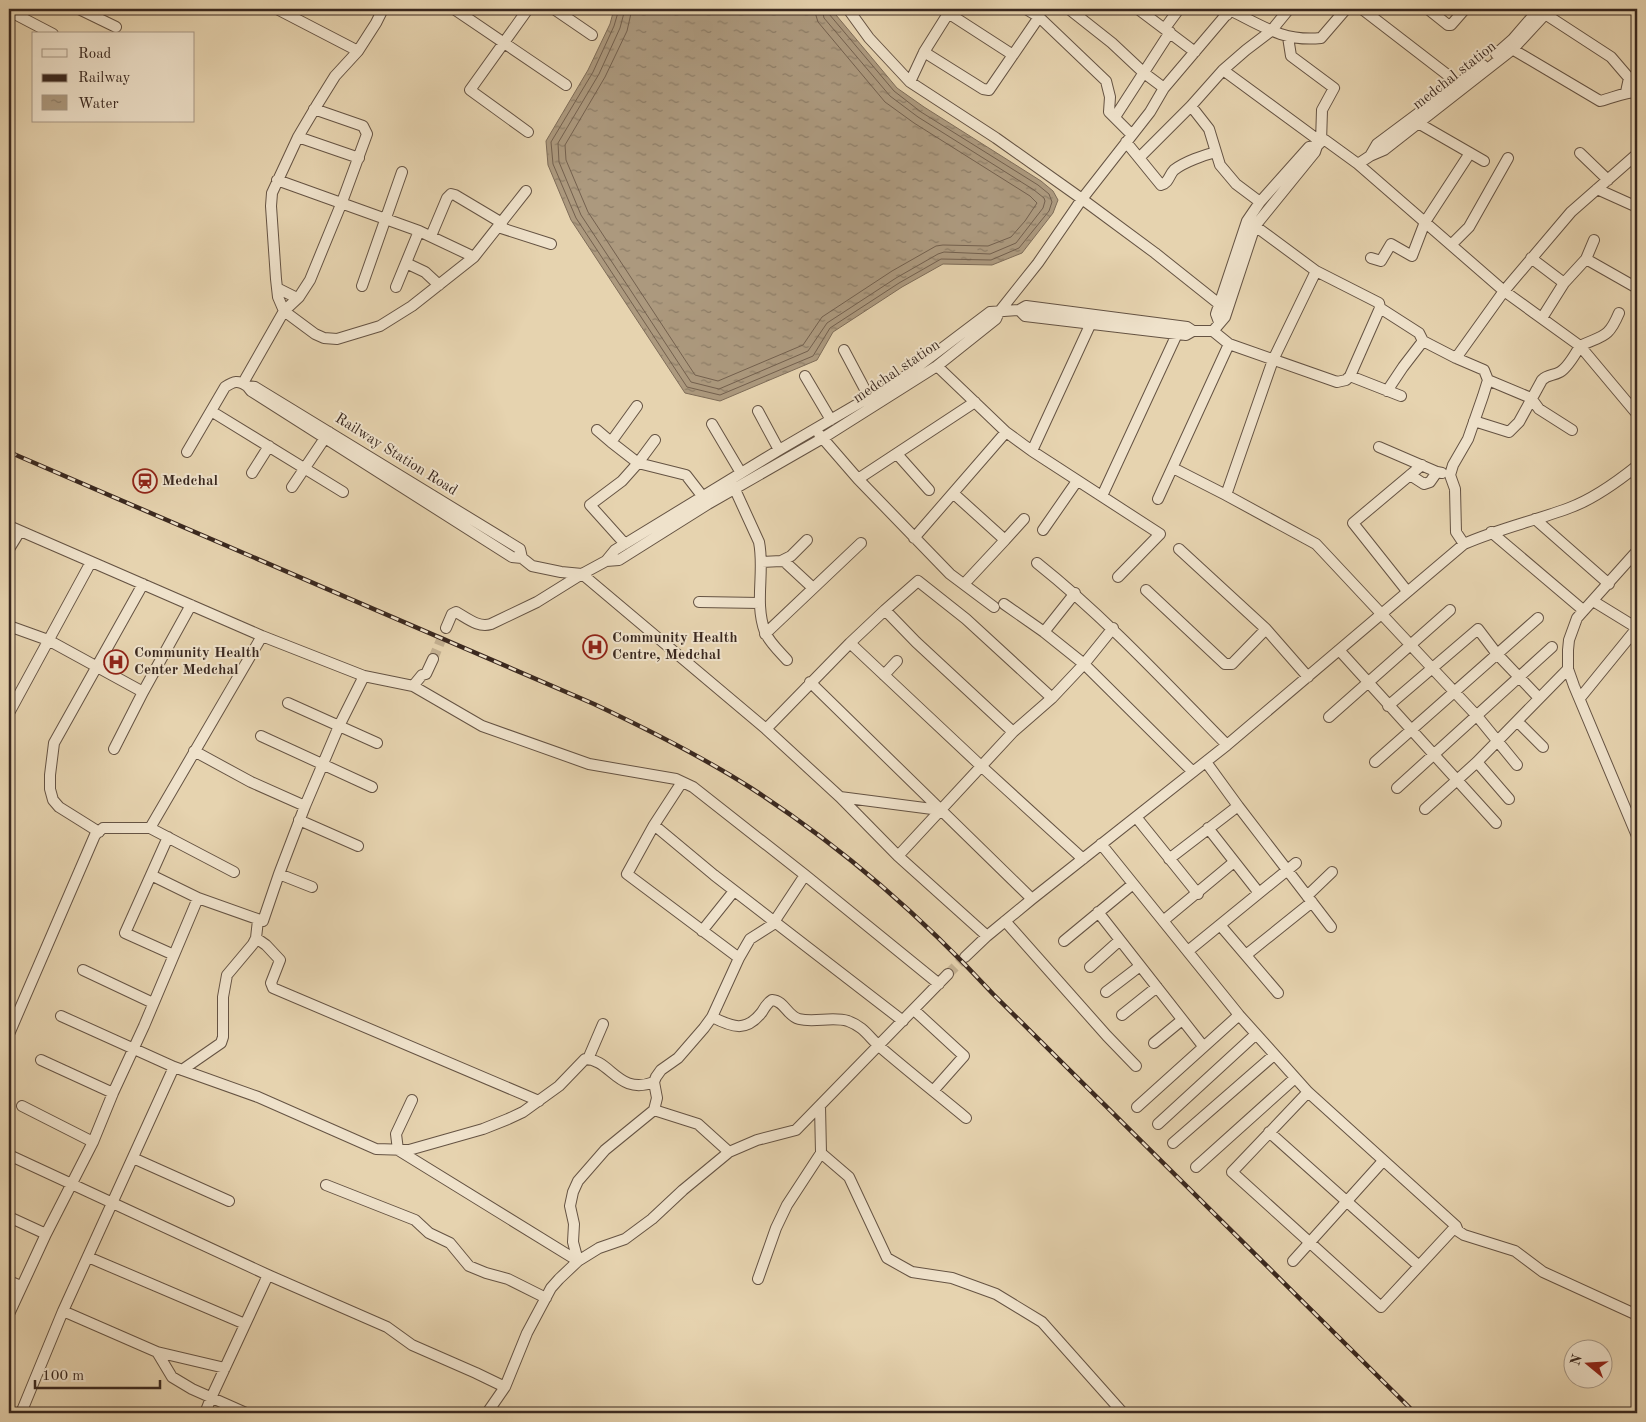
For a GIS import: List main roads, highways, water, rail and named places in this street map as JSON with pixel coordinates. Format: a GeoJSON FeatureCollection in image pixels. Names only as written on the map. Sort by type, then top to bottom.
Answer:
{"type":"FeatureCollection","features":[{"type":"Feature","properties":{"kind":"water"},"geometry":{"type":"Polygon","coordinates":[[[614,9],[831,9],[897,88],[1041,181],[1053,191],[1058,200],[1053,213],[1022,253],[992,265],[943,264],[902,287],[833,332],[817,360],[720,401],[685,393],[571,220],[548,165],[546,141],[588,70],[610,24],[614,9]]]}},
{"type":"Feature","properties":{"kind":"tunnel"},"geometry":{"type":"LineString","coordinates":[[433,659],[446,628]]}},
{"type":"Feature","properties":{"kind":"tunnel"},"geometry":{"type":"LineString","coordinates":[[948,974],[965,957]]}},
{"type":"Feature","properties":{"kind":"railway"},"geometry":{"type":"LineString","coordinates":[[9,452],[594,704],[693,754],[732,776],[784,810],[848,858],[909,910],[1415,1413]]}},
{"type":"Feature","properties":{"kind":"place","name":"Medchal"},"geometry":{"type":"Point","coordinates":[145,481]}},
{"type":"Feature","properties":{"kind":"place","name":"Community Health Centre, Medchal"},"geometry":{"type":"Point","coordinates":[595,647]}},
{"type":"Feature","properties":{"kind":"place","name":"Community Health Center Medchal"},"geometry":{"type":"Point","coordinates":[116,662]}}]}
